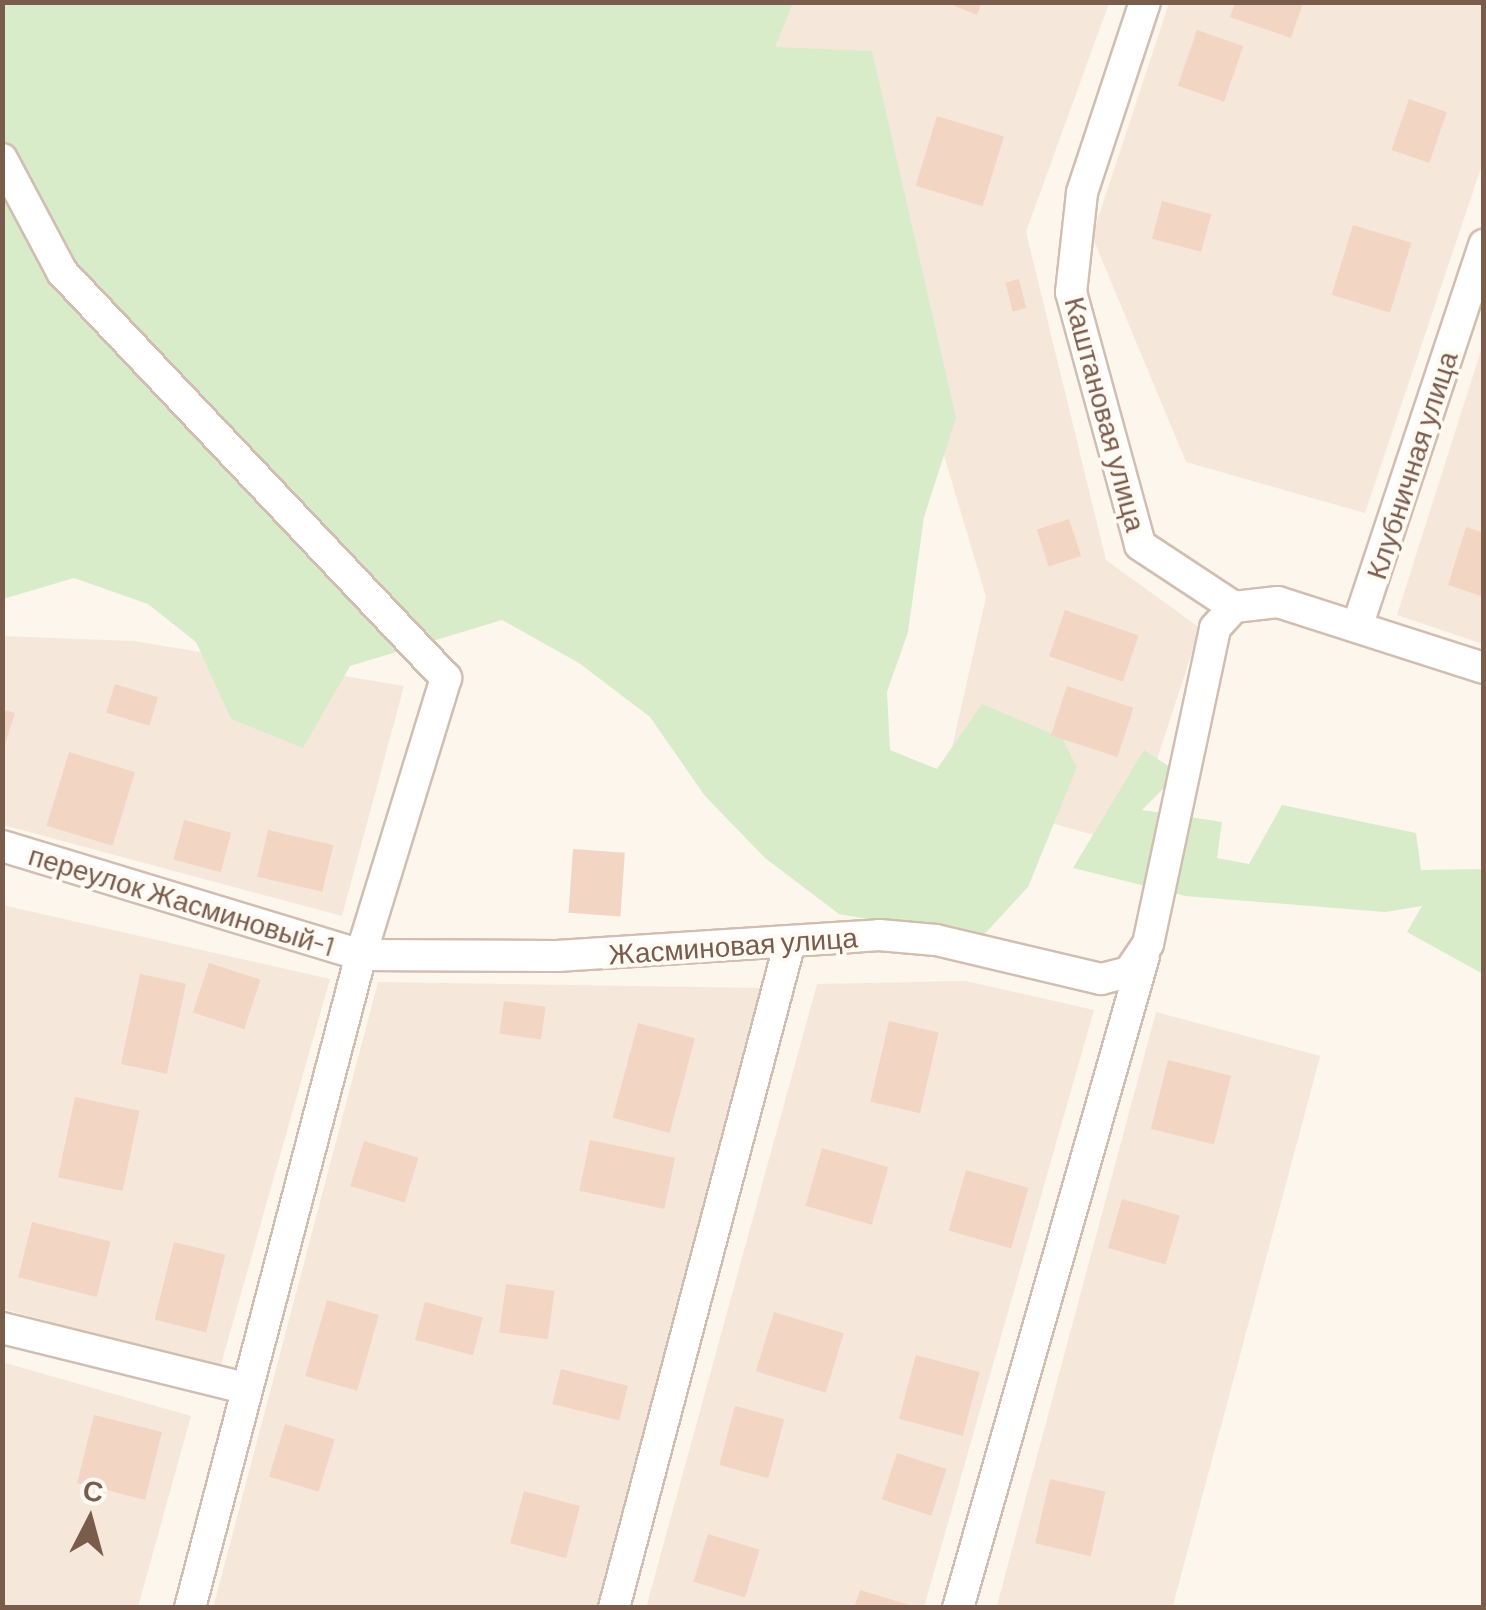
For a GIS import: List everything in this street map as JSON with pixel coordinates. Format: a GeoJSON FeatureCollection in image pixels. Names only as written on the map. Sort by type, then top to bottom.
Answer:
{"type":"FeatureCollection","features":[{"type":"Feature","properties":{"kind":"street","name":"Каштановая улица"},"geometry":{"type":"LineString","coordinates":[[1145,2],[1082,193],[1071,292],[1140,545],[1234,607]]}},
{"type":"Feature","properties":{"kind":"street"},"geometry":{"type":"LineString","coordinates":[[2,159],[62,272],[446,678],[361,955],[190,1608]]}},
{"type":"Feature","properties":{"kind":"street","name":"Клубничная улица"},"geometry":{"type":"LineString","coordinates":[[1357,628],[1484,245]]}},
{"type":"Feature","properties":{"kind":"street"},"geometry":{"type":"LineString","coordinates":[[958,1608],[1148,944],[1215,628],[1234,607],[1278,602],[1484,668]]}},
{"type":"Feature","properties":{"kind":"street","name":"переулок Жасминовый-1"},"geometry":{"type":"LineString","coordinates":[[2,846],[361,955]]}},
{"type":"Feature","properties":{"kind":"street","name":"Жасминовая улица"},"geometry":{"type":"LineString","coordinates":[[361,955],[556,956],[879,935],[936,940],[1101,979],[1128,972],[1148,944]]}},
{"type":"Feature","properties":{"kind":"street"},"geometry":{"type":"LineString","coordinates":[[614,1608],[790,942]]}},
{"type":"Feature","properties":{"kind":"street"},"geometry":{"type":"LineString","coordinates":[[2,1328],[245,1388]]}},
{"type":"Feature","properties":{"kind":"shaded area"},"geometry":{"type":"Polygon","coordinates":[[[761,3],[1109,3],[1026,232],[1106,560],[1200,628],[1129,845],[942,792],[986,597],[860,172],[719,89],[761,3]]]}},
{"type":"Feature","properties":{"kind":"shaded area"},"geometry":{"type":"Polygon","coordinates":[[[1169,3],[1483,3],[1483,162],[1365,513],[1186,462],[1092,236],[1169,3]]]}},
{"type":"Feature","properties":{"kind":"shaded area"},"geometry":{"type":"Polygon","coordinates":[[[1483,344],[1483,644],[1397,615],[1483,344]]]}},
{"type":"Feature","properties":{"kind":"shaded area"},"geometry":{"type":"Polygon","coordinates":[[[2,636],[134,641],[404,686],[342,916],[3,825],[2,636]]]}},
{"type":"Feature","properties":{"kind":"shaded area"},"geometry":{"type":"Polygon","coordinates":[[[2,905],[330,979],[220,1368],[3,1309],[2,905]]]}},
{"type":"Feature","properties":{"kind":"shaded area"},"geometry":{"type":"Polygon","coordinates":[[[966,981],[1094,1010],[924,1607],[646,1608],[817,984],[966,981]]]}},
{"type":"Feature","properties":{"kind":"shaded area"},"geometry":{"type":"Polygon","coordinates":[[[378,982],[763,988],[602,1607],[213,1608],[378,982]]]}},
{"type":"Feature","properties":{"kind":"shaded area"},"geometry":{"type":"Polygon","coordinates":[[[1156,1012],[1320,1056],[1172,1608],[996,1608],[1156,1012]]]}},
{"type":"Feature","properties":{"kind":"shaded area"},"geometry":{"type":"Polygon","coordinates":[[[2,1362],[191,1416],[138,1607],[3,1607],[2,1362]]]}},
{"type":"Feature","properties":{"kind":"green space"},"geometry":{"type":"Polygon","coordinates":[[[3,3],[793,3],[775,47],[872,51],[956,418],[924,517],[908,632],[887,692],[890,750],[937,769],[982,704],[1062,738],[1077,767],[1028,887],[980,939],[839,914],[765,858],[705,796],[650,717],[579,663],[502,620],[350,666],[303,748],[231,719],[196,642],[148,604],[74,578],[3,599],[3,3]]]}},
{"type":"Feature","properties":{"kind":"green space"},"geometry":{"type":"Polygon","coordinates":[[[1144,750],[1179,773],[1142,810],[1222,822],[1217,858],[1249,864],[1282,805],[1416,833],[1421,870],[1483,869],[1483,974],[1407,932],[1422,906],[1385,912],[1185,896],[1073,868],[1144,750]]]}},
{"type":"Feature","properties":{"kind":"building"},"geometry":{"type":"Polygon","coordinates":[[[945,2],[982,2],[977,15],[945,2]]]}},
{"type":"Feature","properties":{"kind":"building"},"geometry":{"type":"Polygon","coordinates":[[[1235,3],[1303,3],[1291,38],[1230,17],[1235,3]]]}},
{"type":"Feature","properties":{"kind":"building"},"geometry":{"type":"Polygon","coordinates":[[[1197,30],[1243,46],[1224,102],[1178,86],[1197,30]]]}},
{"type":"Feature","properties":{"kind":"building"},"geometry":{"type":"Polygon","coordinates":[[[1409,99],[1447,112],[1429,163],[1391,150],[1409,99]]]}},
{"type":"Feature","properties":{"kind":"building"},"geometry":{"type":"Polygon","coordinates":[[[937,116],[1004,136],[983,206],[916,186],[937,116]]]}},
{"type":"Feature","properties":{"kind":"building"},"geometry":{"type":"Polygon","coordinates":[[[1162,201],[1211,214],[1201,252],[1152,239],[1162,201]]]}},
{"type":"Feature","properties":{"kind":"building"},"geometry":{"type":"Polygon","coordinates":[[[1353,225],[1411,243],[1390,313],[1332,295],[1353,225]]]}},
{"type":"Feature","properties":{"kind":"building"},"geometry":{"type":"Polygon","coordinates":[[[1019,279],[1026,308],[1013,311],[1005,282],[1019,279]]]}},
{"type":"Feature","properties":{"kind":"building"},"geometry":{"type":"Polygon","coordinates":[[[1069,519],[1081,556],[1049,567],[1037,530],[1069,519]]]}},
{"type":"Feature","properties":{"kind":"building"},"geometry":{"type":"Polygon","coordinates":[[[1466,527],[1484,533],[1484,597],[1448,585],[1466,527]]]}},
{"type":"Feature","properties":{"kind":"building"},"geometry":{"type":"Polygon","coordinates":[[[1065,610],[1139,635],[1123,682],[1049,656],[1065,610]]]}},
{"type":"Feature","properties":{"kind":"building"},"geometry":{"type":"Polygon","coordinates":[[[115,684],[158,697],[149,726],[106,713],[115,684]]]}},
{"type":"Feature","properties":{"kind":"building"},"geometry":{"type":"Polygon","coordinates":[[[1067,686],[1134,708],[1118,757],[1051,735],[1067,686]]]}},
{"type":"Feature","properties":{"kind":"building"},"geometry":{"type":"Polygon","coordinates":[[[2,709],[15,713],[3,751],[2,751],[2,709]]]}},
{"type":"Feature","properties":{"kind":"building"},"geometry":{"type":"Polygon","coordinates":[[[69,752],[135,772],[112,846],[46,826],[69,752]]]}},
{"type":"Feature","properties":{"kind":"building"},"geometry":{"type":"Polygon","coordinates":[[[184,820],[231,833],[221,872],[173,860],[184,820]]]}},
{"type":"Feature","properties":{"kind":"building"},"geometry":{"type":"Polygon","coordinates":[[[268,830],[333,845],[322,892],[257,877],[268,830]]]}},
{"type":"Feature","properties":{"kind":"building"},"geometry":{"type":"Polygon","coordinates":[[[573,849],[625,853],[620,916],[569,913],[573,849]]]}},
{"type":"Feature","properties":{"kind":"building"},"geometry":{"type":"Polygon","coordinates":[[[209,963],[260,980],[244,1029],[193,1012],[209,963]]]}},
{"type":"Feature","properties":{"kind":"building"},"geometry":{"type":"Polygon","coordinates":[[[140,974],[186,984],[167,1074],[121,1064],[140,974]]]}},
{"type":"Feature","properties":{"kind":"building"},"geometry":{"type":"Polygon","coordinates":[[[504,1001],[546,1007],[541,1040],[499,1034],[504,1001]]]}},
{"type":"Feature","properties":{"kind":"building"},"geometry":{"type":"Polygon","coordinates":[[[889,1021],[939,1032],[920,1113],[870,1102],[889,1021]]]}},
{"type":"Feature","properties":{"kind":"building"},"geometry":{"type":"Polygon","coordinates":[[[638,1023],[695,1038],[670,1133],[613,1118],[638,1023]]]}},
{"type":"Feature","properties":{"kind":"building"},"geometry":{"type":"Polygon","coordinates":[[[1168,1060],[1231,1076],[1214,1145],[1151,1129],[1168,1060]]]}},
{"type":"Feature","properties":{"kind":"building"},"geometry":{"type":"Polygon","coordinates":[[[75,1097],[140,1111],[123,1191],[58,1177],[75,1097]]]}},
{"type":"Feature","properties":{"kind":"building"},"geometry":{"type":"Polygon","coordinates":[[[590,1140],[675,1158],[664,1209],[579,1191],[590,1140]]]}},
{"type":"Feature","properties":{"kind":"building"},"geometry":{"type":"Polygon","coordinates":[[[364,1141],[419,1158],[405,1203],[350,1186],[364,1141]]]}},
{"type":"Feature","properties":{"kind":"building"},"geometry":{"type":"Polygon","coordinates":[[[822,1148],[888,1167],[872,1225],[805,1206],[822,1148]]]}},
{"type":"Feature","properties":{"kind":"building"},"geometry":{"type":"Polygon","coordinates":[[[966,1170],[1028,1188],[1011,1248],[949,1231],[966,1170]]]}},
{"type":"Feature","properties":{"kind":"building"},"geometry":{"type":"Polygon","coordinates":[[[1122,1199],[1180,1216],[1166,1265],[1108,1248],[1122,1199]]]}},
{"type":"Feature","properties":{"kind":"building"},"geometry":{"type":"Polygon","coordinates":[[[32,1222],[111,1242],[97,1297],[18,1277],[32,1222]]]}},
{"type":"Feature","properties":{"kind":"building"},"geometry":{"type":"Polygon","coordinates":[[[174,1242],[225,1255],[206,1332],[155,1320],[174,1242]]]}},
{"type":"Feature","properties":{"kind":"building"},"geometry":{"type":"Polygon","coordinates":[[[506,1284],[555,1291],[548,1339],[499,1333],[506,1284]]]}},
{"type":"Feature","properties":{"kind":"building"},"geometry":{"type":"Polygon","coordinates":[[[327,1300],[379,1315],[357,1391],[305,1376],[327,1300]]]}},
{"type":"Feature","properties":{"kind":"building"},"geometry":{"type":"Polygon","coordinates":[[[425,1302],[483,1318],[473,1355],[415,1340],[425,1302]]]}},
{"type":"Feature","properties":{"kind":"building"},"geometry":{"type":"Polygon","coordinates":[[[774,1312],[844,1333],[826,1393],[756,1371],[774,1312]]]}},
{"type":"Feature","properties":{"kind":"building"},"geometry":{"type":"Polygon","coordinates":[[[916,1355],[980,1372],[963,1436],[899,1419],[916,1355]]]}},
{"type":"Feature","properties":{"kind":"building"},"geometry":{"type":"Polygon","coordinates":[[[561,1369],[628,1386],[619,1421],[552,1404],[561,1369]]]}},
{"type":"Feature","properties":{"kind":"building"},"geometry":{"type":"Polygon","coordinates":[[[735,1406],[784,1419],[768,1478],[719,1465],[735,1406]]]}},
{"type":"Feature","properties":{"kind":"building"},"geometry":{"type":"Polygon","coordinates":[[[94,1415],[162,1432],[145,1500],[77,1483],[94,1415]]]}},
{"type":"Feature","properties":{"kind":"building"},"geometry":{"type":"Polygon","coordinates":[[[285,1424],[335,1439],[319,1492],[269,1477],[285,1424]]]}},
{"type":"Feature","properties":{"kind":"building"},"geometry":{"type":"Polygon","coordinates":[[[897,1453],[946,1469],[931,1516],[882,1500],[897,1453]]]}},
{"type":"Feature","properties":{"kind":"building"},"geometry":{"type":"Polygon","coordinates":[[[1050,1479],[1106,1492],[1091,1556],[1035,1543],[1050,1479]]]}},
{"type":"Feature","properties":{"kind":"building"},"geometry":{"type":"Polygon","coordinates":[[[524,1491],[580,1506],[566,1558],[510,1543],[524,1491]]]}},
{"type":"Feature","properties":{"kind":"building"},"geometry":{"type":"Polygon","coordinates":[[[708,1534],[760,1550],[745,1598],[693,1582],[708,1534]]]}},
{"type":"Feature","properties":{"kind":"building"},"geometry":{"type":"Polygon","coordinates":[[[860,1590],[916,1607],[854,1608],[860,1590]]]}}]}
